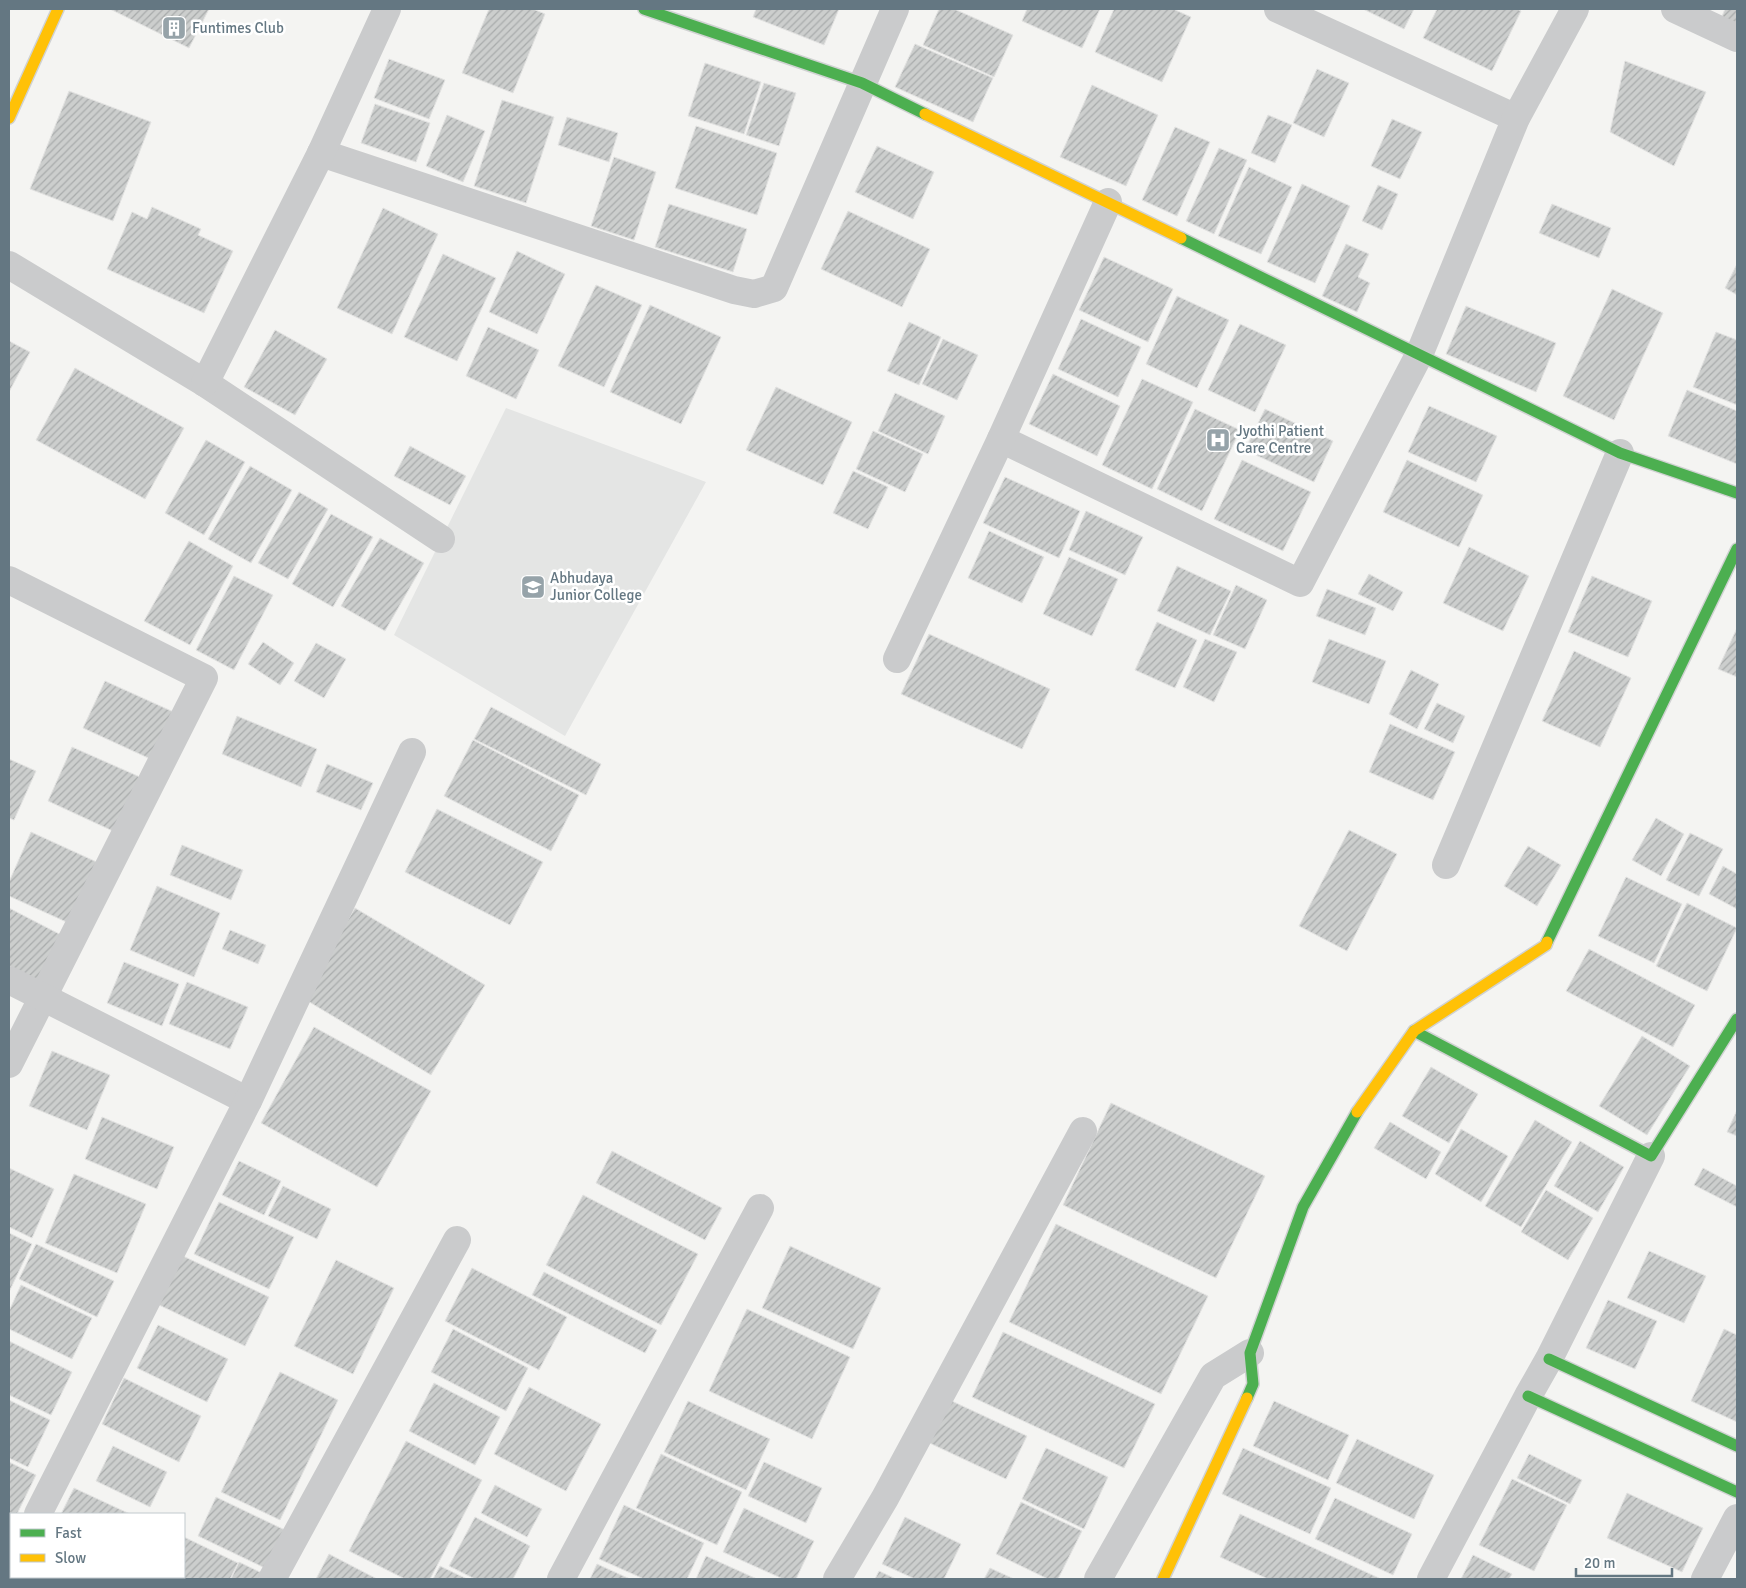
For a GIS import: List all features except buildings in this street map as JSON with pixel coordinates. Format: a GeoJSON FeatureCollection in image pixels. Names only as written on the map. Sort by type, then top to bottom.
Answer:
{"type":"FeatureCollection","features":[{"type":"Feature","properties":{"kind":"street"},"geometry":{"type":"LineString","coordinates":[[9,118],[58,9]]}},
{"type":"Feature","properties":{"kind":"street"},"geometry":{"type":"LineString","coordinates":[[206,383],[321,152],[387,9]]}},
{"type":"Feature","properties":{"kind":"street"},"geometry":{"type":"LineString","coordinates":[[644,9],[862,83],[1620,453],[1737,493]]}},
{"type":"Feature","properties":{"kind":"street"},"geometry":{"type":"LineString","coordinates":[[321,152],[734,290],[754,294],[774,288],[894,9]]}},
{"type":"Feature","properties":{"kind":"street"},"geometry":{"type":"LineString","coordinates":[[1001,439],[1300,583],[1419,355],[1516,118],[1575,9]]}},
{"type":"Feature","properties":{"kind":"street"},"geometry":{"type":"LineString","coordinates":[[1675,9],[1737,38]]}},
{"type":"Feature","properties":{"kind":"street"},"geometry":{"type":"LineString","coordinates":[[1295,13],[1516,118]]}},
{"type":"Feature","properties":{"kind":"street"},"geometry":{"type":"LineString","coordinates":[[897,659],[1001,439],[1108,202]]}},
{"type":"Feature","properties":{"kind":"street"},"geometry":{"type":"LineString","coordinates":[[9,265],[206,383],[441,540]]}},
{"type":"Feature","properties":{"kind":"street"},"geometry":{"type":"LineString","coordinates":[[1446,865],[1620,453]]}},
{"type":"Feature","properties":{"kind":"street"},"geometry":{"type":"LineString","coordinates":[[1163,1579],[1253,1384],[1250,1353],[1303,1207],[1355,1115],[1414,1031],[1546,945],[1737,549]]}},
{"type":"Feature","properties":{"kind":"street"},"geometry":{"type":"LineString","coordinates":[[9,580],[204,678],[9,1064]]}},
{"type":"Feature","properties":{"kind":"street"},"geometry":{"type":"LineString","coordinates":[[39,1513],[248,1101],[412,752]]}},
{"type":"Feature","properties":{"kind":"street"},"geometry":{"type":"LineString","coordinates":[[9,980],[248,1101]]}},
{"type":"Feature","properties":{"kind":"street"},"geometry":{"type":"LineString","coordinates":[[1431,1579],[1549,1359],[1651,1156],[1737,1019]]}},
{"type":"Feature","properties":{"kind":"street"},"geometry":{"type":"LineString","coordinates":[[1414,1031],[1651,1156]]}},
{"type":"Feature","properties":{"kind":"street"},"geometry":{"type":"LineString","coordinates":[[837,1579],[885,1498],[1083,1131]]}},
{"type":"Feature","properties":{"kind":"street"},"geometry":{"type":"LineString","coordinates":[[561,1579],[760,1208]]}},
{"type":"Feature","properties":{"kind":"street"},"geometry":{"type":"LineString","coordinates":[[272,1579],[458,1240]]}},
{"type":"Feature","properties":{"kind":"street"},"geometry":{"type":"LineString","coordinates":[[1098,1579],[1213,1376],[1250,1353]]}},
{"type":"Feature","properties":{"kind":"street"},"geometry":{"type":"LineString","coordinates":[[1549,1359],[1737,1446]]}},
{"type":"Feature","properties":{"kind":"street"},"geometry":{"type":"LineString","coordinates":[[1528,1396],[1737,1492]]}},
{"type":"Feature","properties":{"kind":"street"},"geometry":{"type":"LineString","coordinates":[[1705,1579],[1737,1518]]}},
{"type":"Feature","properties":{"kind":"shaded area","name":"Abhudaya Junior College"},"geometry":{"type":"Polygon","coordinates":[[[506,408],[706,482],[565,736],[394,635],[506,408]]]}},
{"type":"Feature","properties":{"kind":"traffic: fast"},"geometry":{"type":"LineString","coordinates":[[644,9],[862,83],[925,114]]}},
{"type":"Feature","properties":{"kind":"traffic: fast"},"geometry":{"type":"LineString","coordinates":[[1181,238],[1620,453],[1737,493]]}},
{"type":"Feature","properties":{"kind":"traffic: fast"},"geometry":{"type":"LineString","coordinates":[[1547,942],[1737,549]]}},
{"type":"Feature","properties":{"kind":"traffic: fast"},"geometry":{"type":"LineString","coordinates":[[1414,1031],[1651,1156],[1737,1019]]}},
{"type":"Feature","properties":{"kind":"traffic: fast"},"geometry":{"type":"LineString","coordinates":[[1247,1398],[1253,1384],[1250,1353],[1303,1207],[1357,1112]]}},
{"type":"Feature","properties":{"kind":"traffic: fast"},"geometry":{"type":"LineString","coordinates":[[1549,1359],[1737,1446]]}},
{"type":"Feature","properties":{"kind":"traffic: fast"},"geometry":{"type":"LineString","coordinates":[[1528,1396],[1737,1492]]}},
{"type":"Feature","properties":{"kind":"traffic: slow"},"geometry":{"type":"LineString","coordinates":[[9,118],[58,9]]}},
{"type":"Feature","properties":{"kind":"traffic: slow"},"geometry":{"type":"LineString","coordinates":[[925,114],[1181,238]]}},
{"type":"Feature","properties":{"kind":"traffic: slow"},"geometry":{"type":"LineString","coordinates":[[1357,1112],[1414,1031],[1546,945],[1547,942]]}},
{"type":"Feature","properties":{"kind":"traffic: slow"},"geometry":{"type":"LineString","coordinates":[[1163,1579],[1247,1398]]}},
{"type":"Feature","properties":{"kind":"place","name":"Funtimes Club"},"geometry":{"type":"Point","coordinates":[174,28]}},
{"type":"Feature","properties":{"kind":"place","name":"Jyothi Patient Care Centre"},"geometry":{"type":"Point","coordinates":[1218,440]}},
{"type":"Feature","properties":{"kind":"place","name":"Abhudaya Junior College"},"geometry":{"type":"Point","coordinates":[533,587]}}]}
